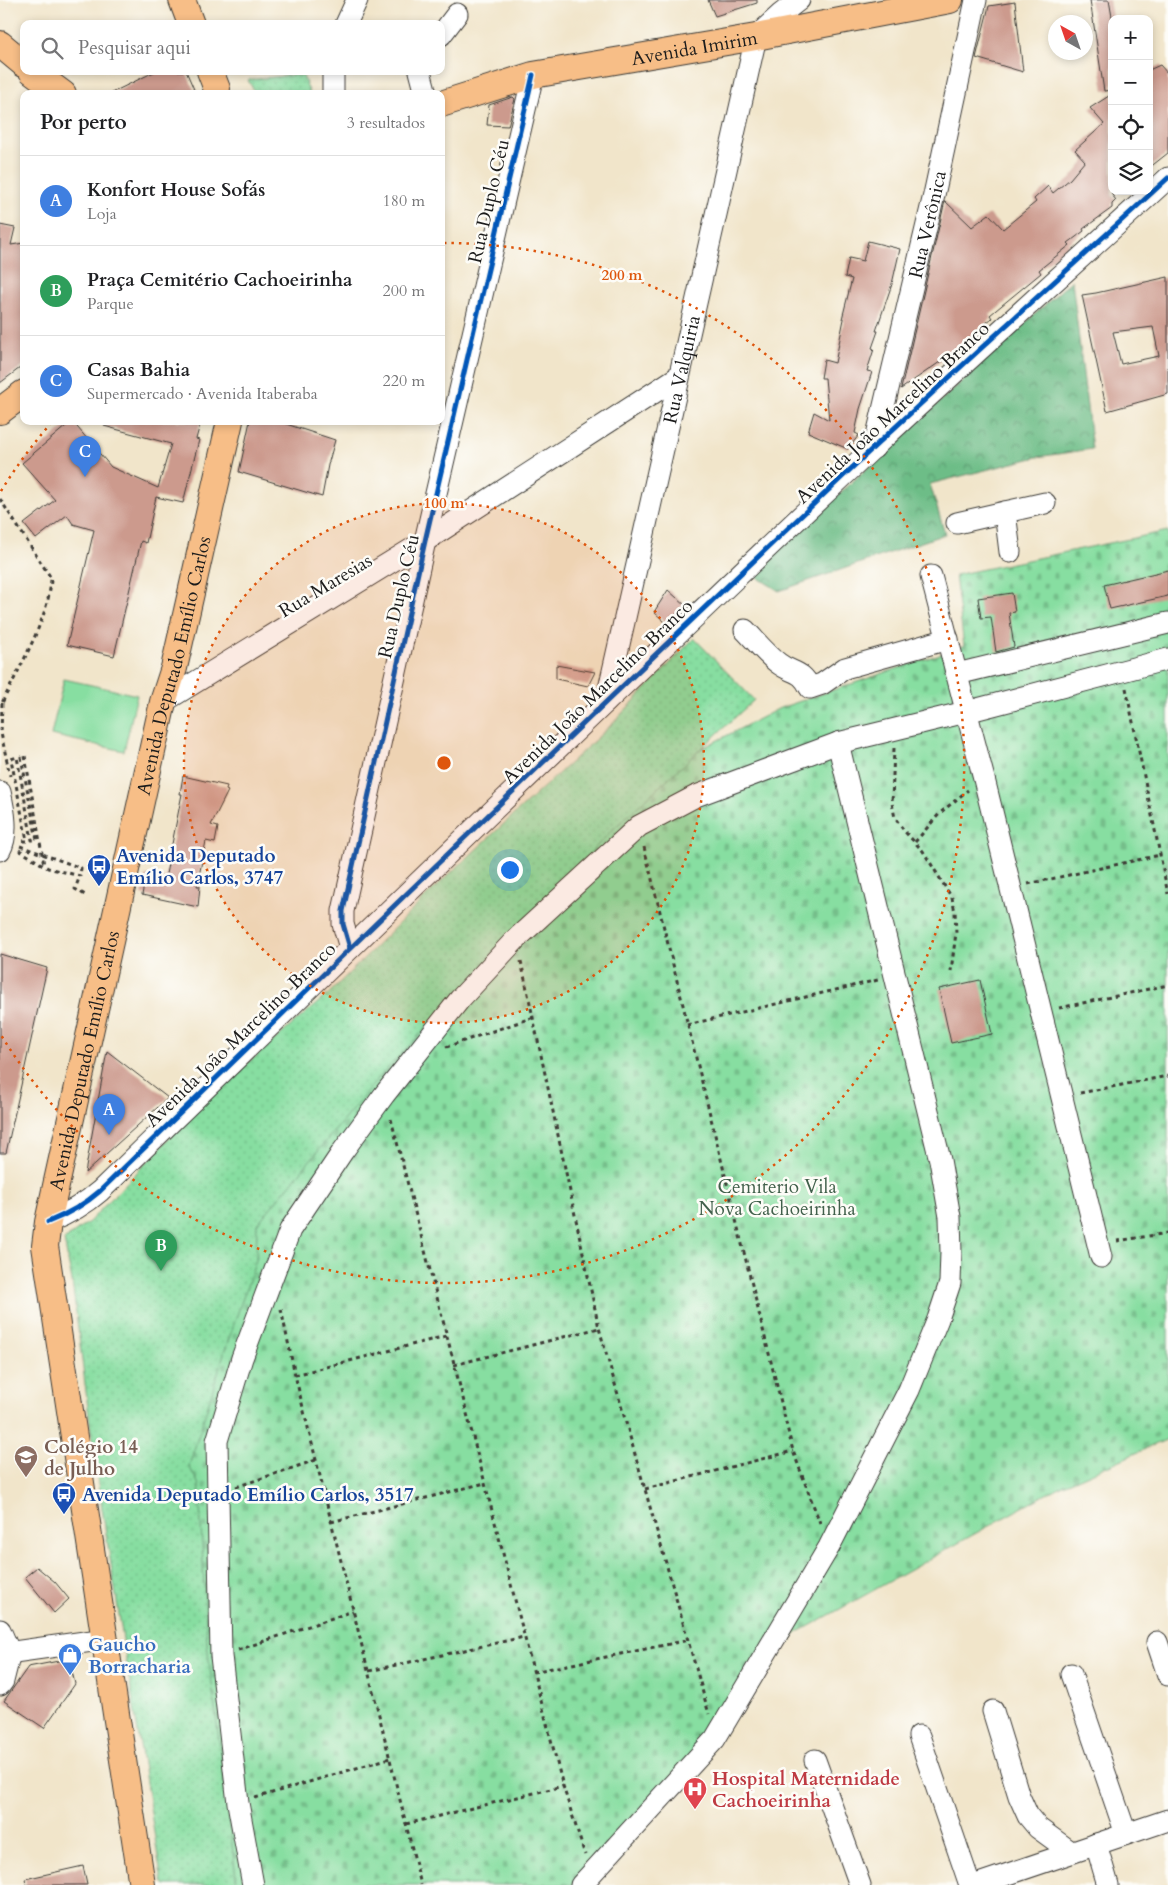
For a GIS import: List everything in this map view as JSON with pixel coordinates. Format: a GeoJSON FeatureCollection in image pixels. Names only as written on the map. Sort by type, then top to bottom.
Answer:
{"type":"FeatureCollection","features":[{"type":"Feature","properties":{"kind":"main road"},"geometry":{"type":"LineString","coordinates":[[182,0],[190,20]]}},
{"type":"Feature","properties":{"kind":"main road","name":"Avenida Imirim"},"geometry":{"type":"LineString","coordinates":[[445,103],[533,75],[756,37],[950,0]]}},
{"type":"Feature","properties":{"kind":"main road"},"geometry":{"type":"LineString","coordinates":[[0,44],[20,61]]}},
{"type":"Feature","properties":{"kind":"main road"},"geometry":{"type":"LineString","coordinates":[[37,75],[58,90]]}},
{"type":"Feature","properties":{"kind":"main road"},"geometry":{"type":"LineString","coordinates":[[0,411],[20,397]]}},
{"type":"Feature","properties":{"kind":"main road","name":"Avenida Deputado Emílio Carlos"},"geometry":{"type":"LineString","coordinates":[[142,1885],[45,1246],[48,1222],[162,702],[174,668],[229,425]]}},
{"type":"Feature","properties":{"kind":"street"},"geometry":{"type":"LineString","coordinates":[[348,20],[357,0]]}},
{"type":"Feature","properties":{"kind":"street"},"geometry":{"type":"LineString","coordinates":[[756,37],[781,14],[800,0]]}},
{"type":"Feature","properties":{"kind":"street"},"geometry":{"type":"LineString","coordinates":[[809,0],[815,13],[824,24]]}},
{"type":"Feature","properties":{"kind":"street","name":"Rua Verônica"},"geometry":{"type":"LineString","coordinates":[[874,448],[934,195],[976,0]]}},
{"type":"Feature","properties":{"kind":"street"},"geometry":{"type":"LineString","coordinates":[[445,30],[457,14]]}},
{"type":"Feature","properties":{"kind":"street","name":"Rua Valquiria"},"geometry":{"type":"LineString","coordinates":[[606,702],[756,37]]}},
{"type":"Feature","properties":{"kind":"street"},"geometry":{"type":"LineString","coordinates":[[333,75],[333,90]]}},
{"type":"Feature","properties":{"kind":"street"},"geometry":{"type":"LineString","coordinates":[[421,75],[425,90]]}},
{"type":"Feature","properties":{"kind":"street","name":"Rua Duplo Céu"},"geometry":{"type":"LineString","coordinates":[[350,948],[343,924],[343,912],[425,541],[533,75]]}},
{"type":"Feature","properties":{"kind":"street","name":"Avenida João Marcelino Branco"},"geometry":{"type":"LineString","coordinates":[[48,1222],[70,1213],[100,1191],[606,702],[874,448],[1168,178]]}},
{"type":"Feature","properties":{"kind":"street","name":"Rua Maresias"},"geometry":{"type":"LineString","coordinates":[[162,702],[425,541],[678,377]]}},
{"type":"Feature","properties":{"kind":"street"},"geometry":{"type":"LineString","coordinates":[[957,523],[1045,503]]}},
{"type":"Feature","properties":{"kind":"street"},"geometry":{"type":"LineString","coordinates":[[1005,512],[1010,552]]}},
{"type":"Feature","properties":{"kind":"street"},"geometry":{"type":"LineString","coordinates":[[931,576],[984,779],[1100,1251]]}},
{"type":"Feature","properties":{"kind":"street"},"geometry":{"type":"LineString","coordinates":[[957,674],[1168,623]]}},
{"type":"Feature","properties":{"kind":"street"},"geometry":{"type":"LineString","coordinates":[[744,630],[778,664],[806,678],[810,688],[822,684],[845,668],[948,639]]}},
{"type":"Feature","properties":{"kind":"street"},"geometry":{"type":"LineString","coordinates":[[253,1885],[238,1803],[221,1656],[217,1440],[242,1358],[273,1271],[290,1230],[343,1151],[384,1095],[460,999],[516,939],[639,826],[696,796],[838,743],[966,712],[1168,659]]}},
{"type":"Feature","properties":{"kind":"street"},"geometry":{"type":"LineString","coordinates":[[586,1880],[715,1739],[829,1547],[909,1390],[938,1319],[950,1283],[950,1217],[940,1160],[838,743]]}},
{"type":"Feature","properties":{"kind":"street"},"geometry":{"type":"LineString","coordinates":[[0,792],[5,832],[4,840],[13,849]]}},
{"type":"Feature","properties":{"kind":"street"},"geometry":{"type":"LineString","coordinates":[[0,1630],[5,1654],[3,1680],[0,1685]]}},
{"type":"Feature","properties":{"kind":"street"},"geometry":{"type":"LineString","coordinates":[[5,1654],[106,1639]]}},
{"type":"Feature","properties":{"kind":"street"},"geometry":{"type":"LineString","coordinates":[[1157,1642],[1168,1675]]}},
{"type":"Feature","properties":{"kind":"street"},"geometry":{"type":"LineString","coordinates":[[1071,1674],[1126,1834]]}},
{"type":"Feature","properties":{"kind":"street"},"geometry":{"type":"LineString","coordinates":[[993,1711],[1019,1796],[1028,1816],[1038,1828],[1071,1852]]}},
{"type":"Feature","properties":{"kind":"street"},"geometry":{"type":"LineString","coordinates":[[919,1736],[970,1885]]}},
{"type":"Feature","properties":{"kind":"street"},"geometry":{"type":"LineString","coordinates":[[816,1760],[860,1885]]}},
{"type":"Feature","properties":{"kind":"street"},"geometry":{"type":"LineString","coordinates":[[976,1885],[1011,1879],[1071,1852],[1168,1820]]}},
{"type":"Feature","properties":{"kind":"street"},"geometry":{"type":"LineString","coordinates":[[1096,1844],[1108,1885]]}},
{"type":"Feature","properties":{"kind":"path"},"geometry":{"type":"LineString","coordinates":[[0,499],[51,578],[42,618],[2,703],[0,702]]}},
{"type":"Feature","properties":{"kind":"path"},"geometry":{"type":"LineString","coordinates":[[1122,670],[1168,894]]}},
{"type":"Feature","properties":{"kind":"path"},"geometry":{"type":"LineString","coordinates":[[896,728],[892,769],[892,803],[895,818],[923,851],[952,898],[956,933],[951,971]]}},
{"type":"Feature","properties":{"kind":"path"},"geometry":{"type":"LineString","coordinates":[[23,841],[27,840],[12,759],[17,757],[32,840],[37,840],[21,757],[25,756],[44,865]]}},
{"type":"Feature","properties":{"kind":"path"},"geometry":{"type":"LineString","coordinates":[[916,842],[940,813],[955,799],[984,779]]}},
{"type":"Feature","properties":{"kind":"path"},"geometry":{"type":"LineString","coordinates":[[639,826],[793,1451],[829,1547]]}},
{"type":"Feature","properties":{"kind":"path"},"geometry":{"type":"LineString","coordinates":[[13,849],[44,865],[80,876]]}},
{"type":"Feature","properties":{"kind":"path"},"geometry":{"type":"LineString","coordinates":[[13,849],[81,868],[75,889],[86,895]]}},
{"type":"Feature","properties":{"kind":"path"},"geometry":{"type":"LineString","coordinates":[[1011,888],[1160,855]]}},
{"type":"Feature","properties":{"kind":"path"},"geometry":{"type":"LineString","coordinates":[[516,939],[599,1328],[689,1640],[715,1739]]}},
{"type":"Feature","properties":{"kind":"path"},"geometry":{"type":"LineString","coordinates":[[687,1025],[896,976]]}},
{"type":"Feature","properties":{"kind":"path"},"geometry":{"type":"LineString","coordinates":[[1041,1012],[1168,985]]}},
{"type":"Feature","properties":{"kind":"path"},"geometry":{"type":"LineString","coordinates":[[415,1058],[534,1017]]}},
{"type":"Feature","properties":{"kind":"path"},"geometry":{"type":"LineString","coordinates":[[1062,1097],[1168,1076]]}},
{"type":"Feature","properties":{"kind":"path"},"geometry":{"type":"LineString","coordinates":[[384,1095],[586,1880]]}},
{"type":"Feature","properties":{"kind":"path"},"geometry":{"type":"LineString","coordinates":[[1100,1251],[1168,1233]]}},
{"type":"Feature","properties":{"kind":"path"},"geometry":{"type":"LineString","coordinates":[[273,1271],[295,1376],[421,1885]]}},
{"type":"Feature","properties":{"kind":"path"},"geometry":{"type":"LineString","coordinates":[[454,1365],[599,1328]]}},
{"type":"Feature","properties":{"kind":"path"},"geometry":{"type":"LineString","coordinates":[[295,1376],[447,1336]]}},
{"type":"Feature","properties":{"kind":"path"},"geometry":{"type":"LineString","coordinates":[[646,1489],[793,1451]]}},
{"type":"Feature","properties":{"kind":"path"},"geometry":{"type":"LineString","coordinates":[[217,1494],[316,1460]]}},
{"type":"Feature","properties":{"kind":"path"},"geometry":{"type":"LineString","coordinates":[[331,1522],[485,1483]]}},
{"type":"Feature","properties":{"kind":"path"},"geometry":{"type":"LineString","coordinates":[[221,1656],[353,1611]]}},
{"type":"Feature","properties":{"kind":"path"},"geometry":{"type":"LineString","coordinates":[[368,1671],[524,1636]]}},
{"type":"Feature","properties":{"kind":"path"},"geometry":{"type":"LineString","coordinates":[[533,1672],[689,1640]]}},
{"type":"Feature","properties":{"kind":"path"},"geometry":{"type":"LineString","coordinates":[[238,1803],[390,1758]]}},
{"type":"Feature","properties":{"kind":"path"},"geometry":{"type":"LineString","coordinates":[[406,1824],[563,1786]]}},
{"type":"Feature","properties":{"kind":"green space"},"geometry":{"type":"Polygon","coordinates":[[[292,75],[303,76],[308,90],[254,90],[248,80],[292,75]]]}},
{"type":"Feature","properties":{"kind":"green space"},"geometry":{"type":"Polygon","coordinates":[[[1072,280],[1092,449],[1037,457],[930,484],[945,534],[779,591],[752,574],[1072,280]]]}},
{"type":"Feature","properties":{"kind":"green space","name":"Cemiterio Vila Nova Cachoeirinha"},"geometry":{"type":"Polygon","coordinates":[[[1168,531],[1168,1439],[1057,1488],[797,1633],[776,1652],[582,1885],[224,1885],[176,1415],[185,1293],[349,1070],[693,753],[780,708],[964,646],[955,575],[1168,531]]]}},
{"type":"Feature","properties":{"kind":"green space"},"geometry":{"type":"Polygon","coordinates":[[[694,638],[754,700],[611,831],[377,1080],[257,1224],[256,1260],[225,1350],[189,1466],[199,1485],[207,1644],[237,1885],[165,1885],[162,1882],[96,1471],[72,1281],[64,1240],[89,1222],[213,1093],[328,994],[431,891],[610,726],[694,638]]]}},
{"type":"Feature","properties":{"kind":"green space"},"geometry":{"type":"Polygon","coordinates":[[[64,679],[137,695],[124,751],[51,735],[64,679]]]}},
{"type":"Feature","properties":{"kind":"building"},"geometry":{"type":"Polygon","coordinates":[[[708,0],[757,0],[757,3],[715,16],[708,0]]]}},
{"type":"Feature","properties":{"kind":"building"},"geometry":{"type":"Polygon","coordinates":[[[1090,0],[1109,0],[1112,15],[1108,15],[1108,90],[1104,91],[1090,0]]]}},
{"type":"Feature","properties":{"kind":"building"},"geometry":{"type":"Polygon","coordinates":[[[1015,2],[1023,72],[976,58],[989,6],[1015,2]]]}},
{"type":"Feature","properties":{"kind":"building"},"geometry":{"type":"Polygon","coordinates":[[[1160,65],[1168,74],[1168,153],[1153,165],[1153,105],[1153,68],[1160,65]]]}},
{"type":"Feature","properties":{"kind":"building"},"geometry":{"type":"Polygon","coordinates":[[[148,75],[188,75],[194,90],[117,90],[148,75]]]}},
{"type":"Feature","properties":{"kind":"building"},"geometry":{"type":"Polygon","coordinates":[[[513,97],[515,99],[508,126],[487,125],[489,105],[513,97]]]}},
{"type":"Feature","properties":{"kind":"building"},"geometry":{"type":"Polygon","coordinates":[[[1108,97],[1108,195],[1112,195],[1116,200],[1112,204],[1112,208],[1083,229],[1084,231],[1068,243],[1070,245],[1039,270],[1041,273],[990,315],[992,318],[960,348],[901,389],[945,201],[972,227],[989,214],[1003,229],[1036,202],[1034,199],[1048,186],[1053,193],[1070,179],[1085,161],[1075,150],[1104,124],[1090,108],[1108,97]]]}},
{"type":"Feature","properties":{"kind":"building"},"geometry":{"type":"Polygon","coordinates":[[[0,225],[15,228],[11,245],[20,244],[20,368],[0,383],[0,225]]]}},
{"type":"Feature","properties":{"kind":"building"},"geometry":{"type":"Polygon","coordinates":[[[868,241],[900,249],[892,284],[872,348],[874,349],[867,371],[872,372],[860,409],[855,433],[859,435],[848,449],[808,432],[814,412],[829,420],[825,378],[821,378],[824,360],[835,363],[844,319],[842,319],[852,279],[845,277],[849,258],[863,261],[868,241]]]}},
{"type":"Feature","properties":{"kind":"building"},"geometry":{"type":"Polygon","coordinates":[[[1168,277],[1168,394],[1107,411],[1082,295],[1168,277]],[[1153,327],[1113,332],[1121,364],[1159,356],[1153,327]]]}},
{"type":"Feature","properties":{"kind":"building"},"geometry":{"type":"Polygon","coordinates":[[[67,425],[75,425],[111,467],[158,488],[171,444],[104,425],[200,425],[196,439],[199,440],[183,503],[156,497],[146,543],[141,541],[114,656],[67,645],[94,530],[73,524],[67,515],[36,539],[24,524],[55,500],[22,463],[67,425]]]}},
{"type":"Feature","properties":{"kind":"building"},"geometry":{"type":"Polygon","coordinates":[[[249,425],[289,425],[335,440],[322,497],[239,472],[249,425]]]}},
{"type":"Feature","properties":{"kind":"building"},"geometry":{"type":"Polygon","coordinates":[[[1168,570],[1168,596],[1110,609],[1104,585],[1168,570]]]}},
{"type":"Feature","properties":{"kind":"building"},"geometry":{"type":"Polygon","coordinates":[[[668,590],[686,606],[666,623],[654,612],[668,590]]]}},
{"type":"Feature","properties":{"kind":"building"},"geometry":{"type":"Polygon","coordinates":[[[1012,593],[1015,612],[1009,613],[1014,647],[996,652],[991,617],[981,618],[978,598],[1012,593]]]}},
{"type":"Feature","properties":{"kind":"building"},"geometry":{"type":"Polygon","coordinates":[[[556,665],[595,672],[588,686],[556,679],[556,665]]]}},
{"type":"Feature","properties":{"kind":"building"},"geometry":{"type":"Polygon","coordinates":[[[183,776],[227,786],[226,790],[228,791],[211,825],[218,827],[215,843],[206,841],[197,886],[200,886],[198,907],[142,895],[146,875],[165,879],[182,794],[180,794],[183,776]]]}},
{"type":"Feature","properties":{"kind":"building"},"geometry":{"type":"Polygon","coordinates":[[[0,954],[47,968],[6,1153],[0,1153],[0,954]]]}},
{"type":"Feature","properties":{"kind":"building"},"geometry":{"type":"Polygon","coordinates":[[[980,980],[992,1034],[951,1043],[939,989],[980,980]]]}},
{"type":"Feature","properties":{"kind":"building"},"geometry":{"type":"Polygon","coordinates":[[[107,1051],[168,1098],[85,1173],[107,1051]]]}},
{"type":"Feature","properties":{"kind":"building"},"geometry":{"type":"Polygon","coordinates":[[[37,1567],[55,1582],[69,1599],[54,1613],[25,1577],[37,1567]]]}},
{"type":"Feature","properties":{"kind":"building"},"geometry":{"type":"Polygon","coordinates":[[[69,1659],[75,1684],[44,1728],[4,1701],[28,1667],[69,1659]]]}},
{"type":"Feature","properties":{"kind":"building"},"geometry":{"type":"Polygon","coordinates":[[[83,1866],[87,1885],[26,1885],[25,1879],[83,1866]]]}},
{"type":"Feature","properties":{"kind":"cycle path"},"geometry":{"type":"LineString","coordinates":[[350,948],[343,924],[343,911],[425,541],[533,75]]}},
{"type":"Feature","properties":{"kind":"cycle path"},"geometry":{"type":"LineString","coordinates":[[48,1222],[76,1209],[100,1191],[485,818],[776,540],[910,414],[1168,178]]}},
{"type":"Feature","properties":{"kind":"place","name":"Casas Bahia"},"geometry":{"type":"Point","coordinates":[85,477]}},
{"type":"Feature","properties":{"kind":"place","name":"Avenida Deputado Emílio Carlos, 3747"},"geometry":{"type":"Point","coordinates":[99,887]}},
{"type":"Feature","properties":{"kind":"place","name":"Konfort House Sofás"},"geometry":{"type":"Point","coordinates":[109,1135]}},
{"type":"Feature","properties":{"kind":"place","name":"Praça Cemitério Cachoeirinha"},"geometry":{"type":"Point","coordinates":[161,1271]}},
{"type":"Feature","properties":{"kind":"place","name":"Colégio 14 de Julho"},"geometry":{"type":"Point","coordinates":[26,1478]}},
{"type":"Feature","properties":{"kind":"place","name":"Avenida Deputado Emílio Carlos, 3517"},"geometry":{"type":"Point","coordinates":[64,1515]}},
{"type":"Feature","properties":{"kind":"place","name":"Gaucho Borracharia"},"geometry":{"type":"Point","coordinates":[70,1676]}},
{"type":"Feature","properties":{"kind":"place","name":"Hospital Maternidade Cachoeirinha"},"geometry":{"type":"Point","coordinates":[695,1810]}}]}
